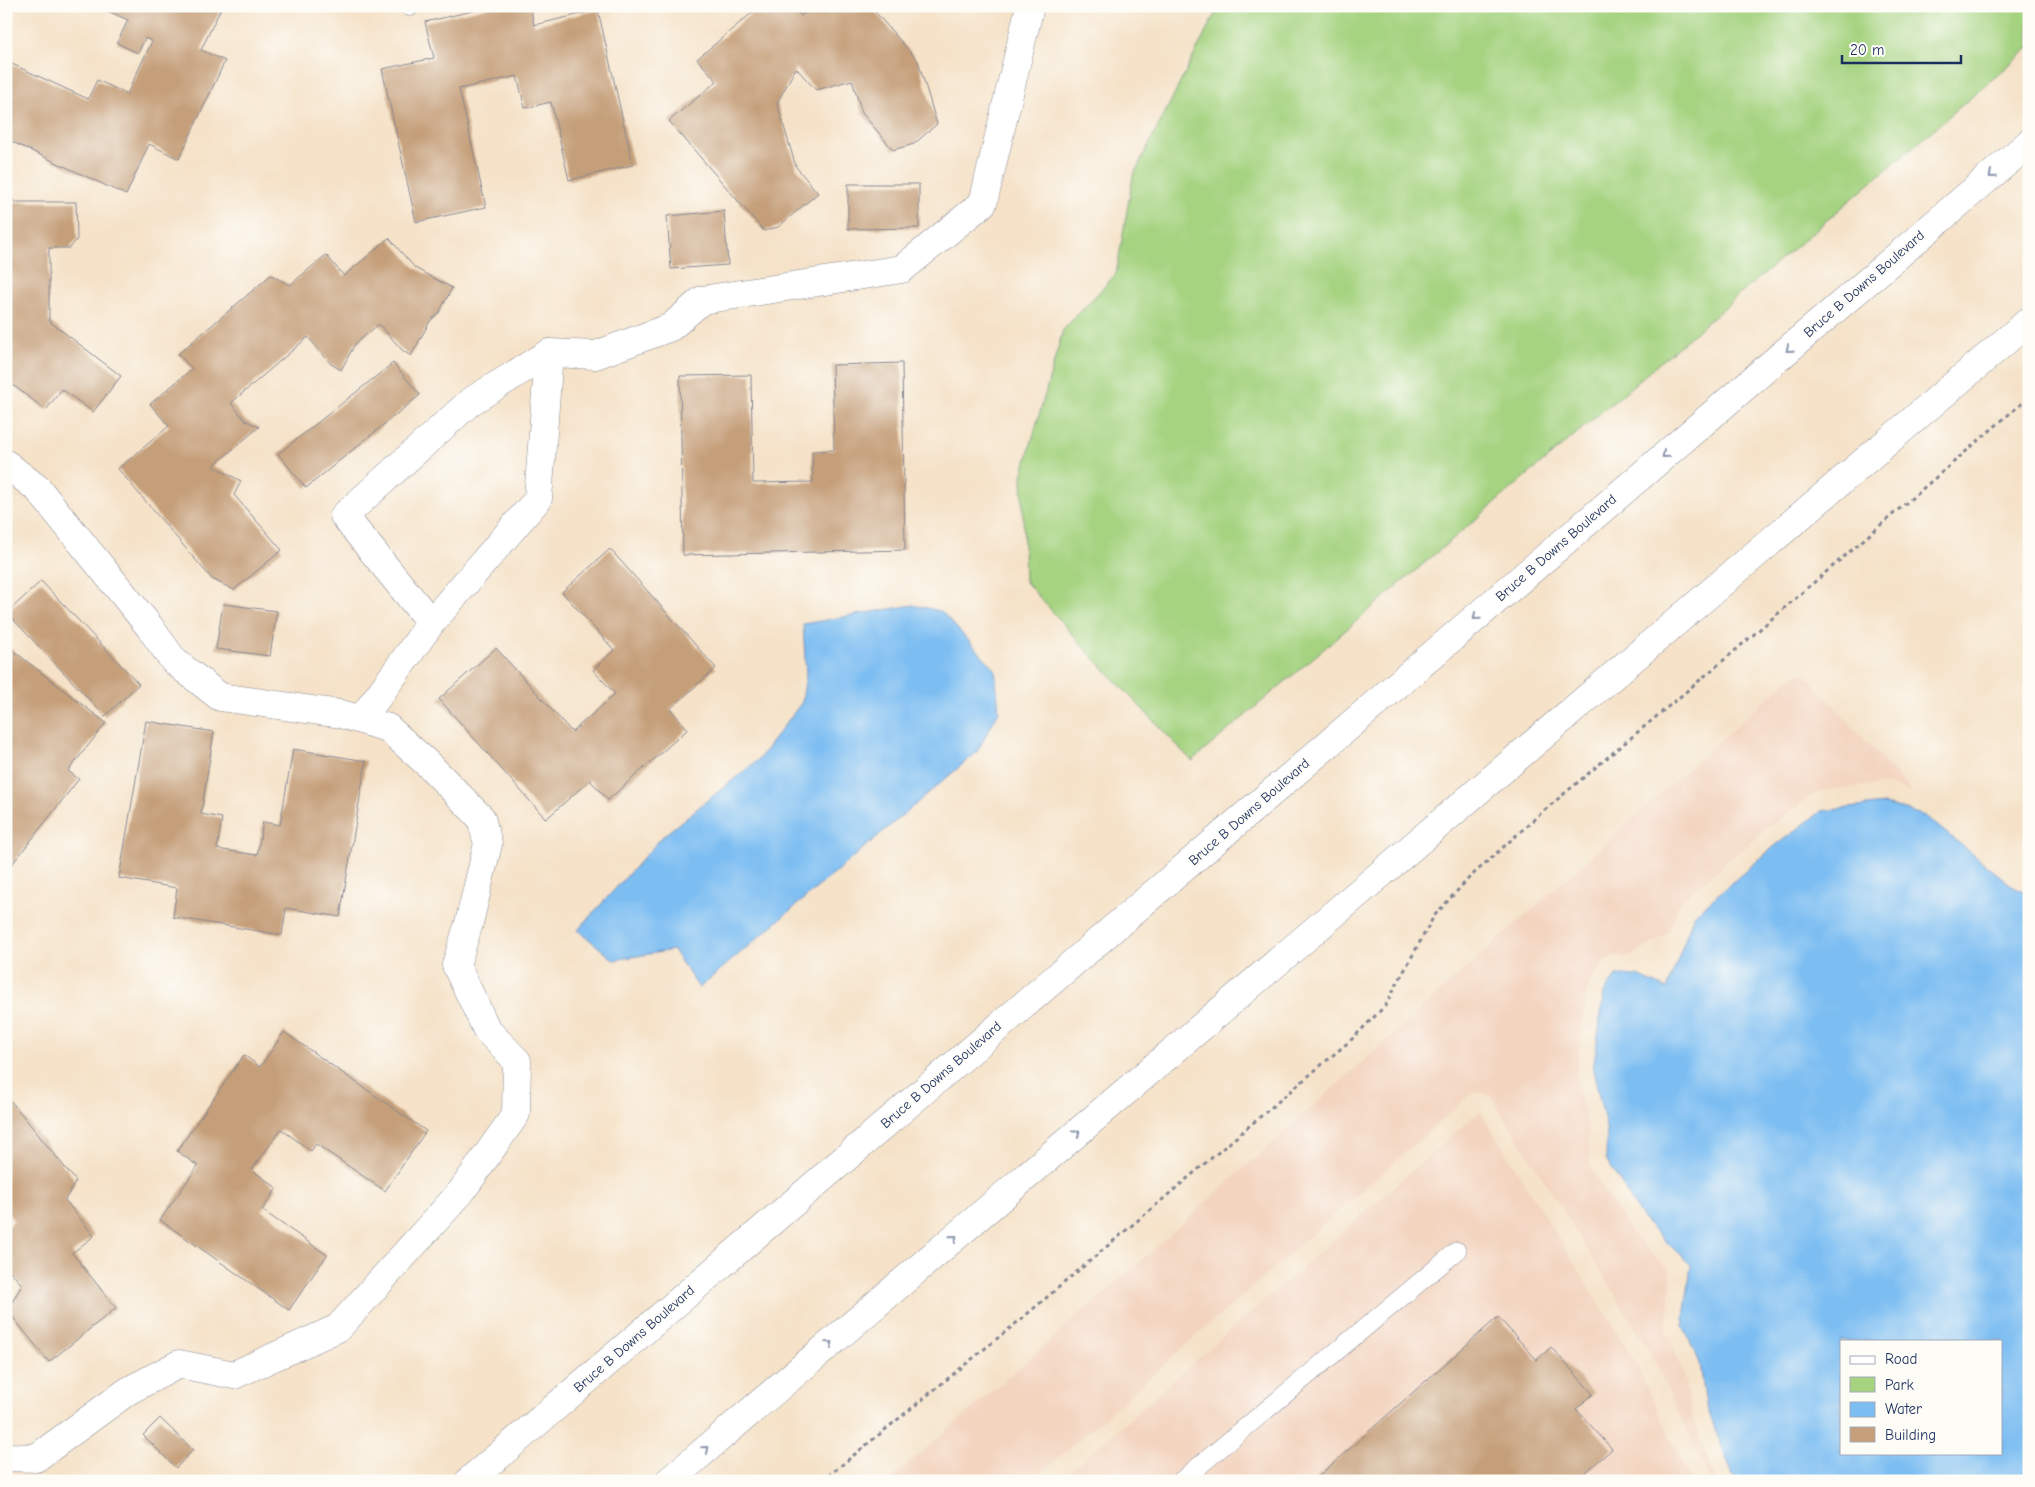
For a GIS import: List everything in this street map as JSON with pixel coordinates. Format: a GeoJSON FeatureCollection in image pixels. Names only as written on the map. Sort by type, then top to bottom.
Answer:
{"type":"FeatureCollection","features":[{"type":"Feature","properties":{"kind":"main road"},"geometry":{"type":"LineString","coordinates":[[431,623],[344,516],[470,402],[549,353],[596,355],[671,327],[702,300],[902,269],[983,204],[1030,6]]}},
{"type":"Feature","properties":{"kind":"main road","name":"Bruce B Downs Boulevard"},"geometry":{"type":"LineString","coordinates":[[469,1481],[2029,143]]}},
{"type":"Feature","properties":{"kind":"main road"},"geometry":{"type":"LineString","coordinates":[[669,1481],[2029,321]]}},
{"type":"Feature","properties":{"kind":"main road"},"geometry":{"type":"LineString","coordinates":[[360,720],[431,623],[538,499],[549,353]]}},
{"type":"Feature","properties":{"kind":"main road"},"geometry":{"type":"LineString","coordinates":[[6,1457],[36,1458],[128,1392],[179,1364],[234,1375],[338,1328],[461,1192],[516,1114],[517,1061],[487,1030],[456,965],[469,923],[488,844],[481,818],[431,767],[388,728],[342,714],[220,697],[174,661],[149,626],[38,489],[9,470]]}},
{"type":"Feature","properties":{"kind":"lane"},"geometry":{"type":"LineString","coordinates":[[1181,1481],[1457,1251]]}},
{"type":"Feature","properties":{"kind":"path"},"geometry":{"type":"LineString","coordinates":[[822,1481],[1020,1320],[1351,1040],[1385,1006],[1434,916],[1469,878],[1540,814],[1730,654],[2029,397]]}},
{"type":"Feature","properties":{"kind":"shaded area"},"geometry":{"type":"Polygon","coordinates":[[[1803,672],[1912,792],[1885,784],[1820,791],[1812,795],[1766,829],[1683,899],[1677,908],[1669,932],[1633,956],[1616,956],[1606,960],[1588,986],[1576,1075],[1589,1134],[1589,1159],[1592,1171],[1630,1232],[1670,1271],[1672,1277],[1666,1330],[1683,1370],[1691,1413],[1716,1481],[1710,1481],[1648,1348],[1494,1100],[1491,1096],[1480,1092],[1469,1096],[1032,1481],[889,1481],[1115,1284],[1790,678],[1803,672]]]}},
{"type":"Feature","properties":{"kind":"shaded area"},"geometry":{"type":"Polygon","coordinates":[[[1480,1111],[1634,1360],[1691,1481],[1059,1481],[1480,1111]]]}},
{"type":"Feature","properties":{"kind":"green space"},"geometry":{"type":"Polygon","coordinates":[[[1219,6],[2029,6],[2029,48],[1192,761],[1090,654],[1025,581],[1022,476],[1063,330],[1116,274],[1133,176],[1219,6]]]}},
{"type":"Feature","properties":{"kind":"water"},"geometry":{"type":"Polygon","coordinates":[[[913,605],[941,611],[995,669],[999,711],[977,752],[699,988],[673,950],[614,960],[578,930],[663,836],[759,759],[802,702],[806,674],[803,624],[913,605]]]}},
{"type":"Feature","properties":{"kind":"water"},"geometry":{"type":"Polygon","coordinates":[[[1885,804],[1925,816],[2010,884],[2029,894],[2029,1481],[1735,1481],[1706,1405],[1700,1363],[1683,1326],[1691,1265],[1644,1221],[1606,1159],[1607,1131],[1593,1070],[1604,993],[1616,976],[1638,976],[1667,989],[1694,915],[1776,845],[1822,811],[1885,804]]]}},
{"type":"Feature","properties":{"kind":"building"},"geometry":{"type":"Polygon","coordinates":[[[97,6],[222,6],[201,50],[225,61],[179,159],[149,144],[126,195],[6,139],[6,77],[12,64],[88,99],[97,80],[127,94],[152,41],[145,38],[138,53],[117,43],[128,20],[97,6]]]}},
{"type":"Feature","properties":{"kind":"building"},"geometry":{"type":"Polygon","coordinates":[[[494,6],[530,6],[534,25],[598,10],[633,165],[569,180],[551,102],[525,108],[517,76],[459,89],[486,207],[416,222],[382,69],[434,58],[425,22],[494,6]]]}},
{"type":"Feature","properties":{"kind":"building"},"geometry":{"type":"Polygon","coordinates":[[[760,6],[793,6],[801,16],[813,6],[870,6],[918,61],[937,124],[914,144],[893,150],[862,113],[852,80],[816,90],[796,68],[777,103],[796,167],[818,193],[778,227],[764,231],[669,121],[717,81],[697,59],[760,6]]]}},
{"type":"Feature","properties":{"kind":"building"},"geometry":{"type":"Polygon","coordinates":[[[848,184],[919,184],[919,228],[848,229],[848,184]]]}},
{"type":"Feature","properties":{"kind":"building"},"geometry":{"type":"Polygon","coordinates":[[[6,196],[16,202],[76,202],[77,239],[70,248],[49,248],[49,321],[121,376],[93,412],[62,389],[46,410],[6,380],[6,196]]]}},
{"type":"Feature","properties":{"kind":"building"},"geometry":{"type":"Polygon","coordinates":[[[724,211],[728,265],[671,269],[667,216],[724,211]]]}},
{"type":"Feature","properties":{"kind":"building"},"geometry":{"type":"Polygon","coordinates":[[[389,238],[415,268],[452,288],[439,313],[430,321],[411,356],[403,351],[379,324],[355,344],[341,370],[331,364],[308,337],[231,403],[245,420],[259,427],[213,466],[241,481],[234,495],[282,550],[234,590],[212,579],[118,469],[169,426],[150,404],[192,369],[178,354],[271,275],[290,285],[326,255],[344,276],[389,238]]]}},
{"type":"Feature","properties":{"kind":"building"},"geometry":{"type":"Polygon","coordinates":[[[393,363],[420,395],[306,488],[278,454],[393,363]]]}},
{"type":"Feature","properties":{"kind":"building"},"geometry":{"type":"Polygon","coordinates":[[[902,363],[905,550],[683,555],[680,376],[751,375],[753,483],[813,482],[812,451],[834,450],[832,365],[902,363]]]}},
{"type":"Feature","properties":{"kind":"building"},"geometry":{"type":"Polygon","coordinates":[[[610,549],[716,668],[670,709],[688,729],[608,800],[590,780],[546,819],[439,699],[496,648],[572,732],[615,694],[593,670],[614,650],[562,592],[610,549]]]}},
{"type":"Feature","properties":{"kind":"building"},"geometry":{"type":"Polygon","coordinates":[[[41,581],[139,684],[105,716],[7,613],[41,581]]]}},
{"type":"Feature","properties":{"kind":"building"},"geometry":{"type":"Polygon","coordinates":[[[223,604],[277,611],[270,656],[216,649],[223,604]]]}},
{"type":"Feature","properties":{"kind":"building"},"geometry":{"type":"Polygon","coordinates":[[[6,645],[106,723],[68,771],[79,779],[6,872],[6,645]]]}},
{"type":"Feature","properties":{"kind":"building"},"geometry":{"type":"Polygon","coordinates":[[[146,721],[214,732],[201,814],[222,818],[217,849],[257,855],[263,822],[280,825],[293,749],[366,761],[340,917],[286,908],[282,935],[173,917],[177,888],[119,878],[146,721]]]}},
{"type":"Feature","properties":{"kind":"building"},"geometry":{"type":"Polygon","coordinates":[[[284,1032],[426,1131],[385,1191],[316,1144],[311,1151],[281,1129],[252,1170],[277,1188],[262,1210],[327,1255],[289,1310],[160,1220],[198,1166],[177,1151],[244,1055],[260,1067],[284,1032]]]}},
{"type":"Feature","properties":{"kind":"building"},"geometry":{"type":"Polygon","coordinates":[[[6,1095],[76,1181],[65,1200],[94,1236],[72,1253],[116,1308],[49,1362],[7,1310],[22,1285],[6,1266],[6,1228],[14,1221],[6,1211],[6,1095]]]}},
{"type":"Feature","properties":{"kind":"building"},"geometry":{"type":"Polygon","coordinates":[[[1498,1317],[1537,1360],[1551,1347],[1593,1394],[1576,1409],[1612,1449],[1576,1481],[1313,1481],[1498,1317]]]}},
{"type":"Feature","properties":{"kind":"building"},"geometry":{"type":"Polygon","coordinates":[[[160,1418],[193,1450],[176,1468],[143,1435],[160,1418]]]}}]}
